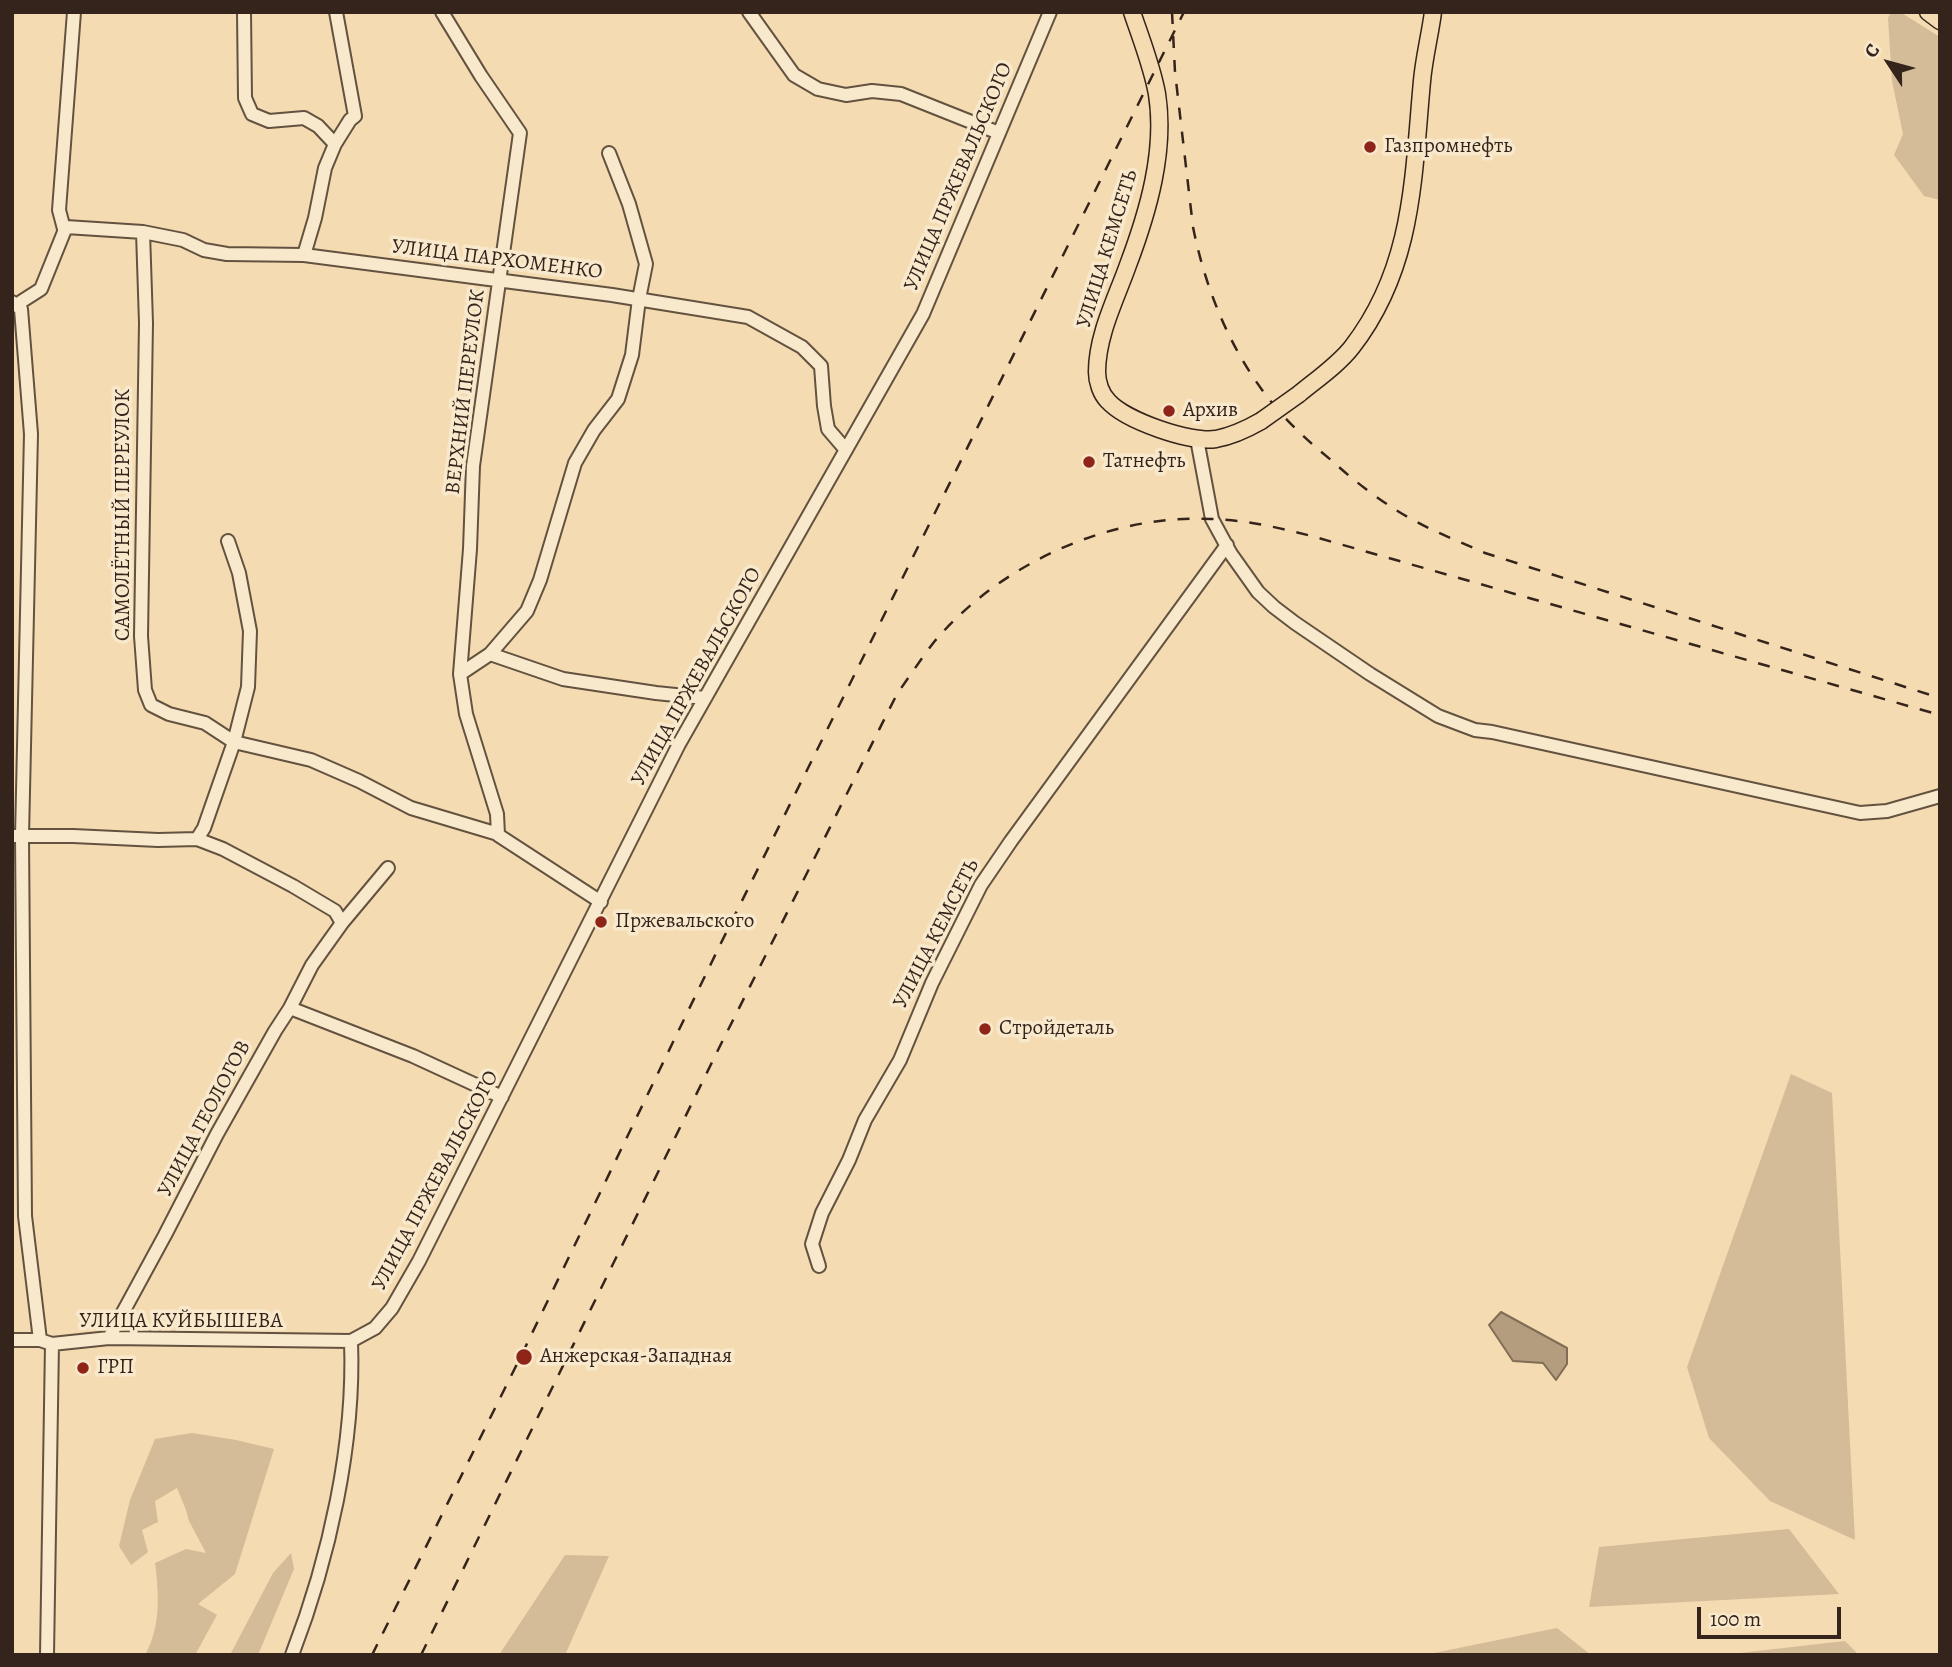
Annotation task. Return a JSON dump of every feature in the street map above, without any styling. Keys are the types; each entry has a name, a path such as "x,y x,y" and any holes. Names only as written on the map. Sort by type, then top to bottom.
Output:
{"main road":[{"name":"УЛИЦА КЕМСЕТЬ","path":"1132,12 1156,92 1158,150 1139,234 1101,338 1097,373 1106,399 1124,413 1160,429 1198,439 1216,439 1233,434 1261,421 1299,394 1350,350 1381,303 1401,251 1412,196 1422,80 1433,12"},
{"path":"1928,12 1940,21"}],"street":[{"path":"47,1655 46,1342 26,1216 17,836 31,434 16,306 41,289 64,229 59,210 74,12"},
{"path":"244,12 245,99 252,114 269,121 304,118 318,126 335,144"},
{"path":"304,255 316,218 325,167 335,144 355,116 336,12"},
{"name":"ВЕРХНИЙ ПЕРЕУЛОК","path":"443,12 481,76 520,133 473,466 470,549 460,674"},
{"path":"749,12 794,75 818,89 846,94 872,91 901,94 999,133"},
{"name":"УЛИЦА ПРЖЕВАЛЬСКОГО","path":"351,1341 375,1328 392,1308 419,1261 679,744 923,314 1049,12"},
{"path":"498,835 497,814 466,714 460,674 490,654 527,611 540,580 575,463 594,430 618,399 632,355 646,264 629,204 609,153"},
{"name":"УЛИЦА ПАРХОМЕНКО","path":"64,229 143,232 183,240 204,250 228,254 304,255 639,299 748,317 802,346 821,366 828,429 846,450"},
{"name":"САМОЛЁТНЫЙ ПЕРЕУЛОК","path":"143,232 146,323 141,636 145,690 151,705 169,714 205,723 234,741 311,760 411,808 498,835 601,902"},
{"path":"1198,439 1212,519 1258,592 1284,615 1370,674 1438,716 1475,730 1860,813 1887,811 1940,796"},
{"path":"197,839 204,828 234,741 248,687 250,631 239,573 228,541"},
{"name":"УЛИЦА КЕМСЕТЬ","path":"819,1266 813,1244 822,1213 849,1160 865,1120 900,1060 932,983 981,885 1229,549"},
{"path":"490,654 563,679 705,698"},
{"path":"17,836 197,839 223,849 293,886 335,911 342,923"},
{"name":"УЛИЦА ГЕОЛОГОВ","path":"108,1338 165,1236 217,1134 312,965 342,923 388,869"},
{"path":"290,1008 413,1056 502,1097"},
{"name":"УЛИЦА КУЙБЫШЕВА","path":"12,1340 46,1342 108,1338 351,1341"},
{"path":"292,1655 323,1565 347,1440 352,1369 351,1341"}],"shaded area":[{"path":"1891,12 1900,12 1940,37 1940,200 1924,196 1894,155 1903,134 1892,81 1888,18"},
{"path":"1791,1074 1832,1093 1855,1540 1770,1501 1709,1438 1687,1367"},
{"path":"1501,1312 1567,1348 1567,1364 1556,1380 1543,1363 1513,1361 1489,1325"},
{"path":"192,1433 274,1449 235,1574 198,1604 217,1615 195,1655 145,1655 156,1622 158,1598 155,1563 186,1549 206,1553 189,1521 177,1488 155,1501 158,1522 142,1530 148,1552 131,1565 119,1546 130,1500 155,1439"},
{"path":"1789,1529 1839,1594 1589,1607 1599,1547"},
{"path":"291,1553 294,1569 258,1655 230,1655 273,1573"},
{"path":"565,1555 609,1556 565,1655 499,1655"},
{"path":"1557,1628 1591,1655 1424,1655"},
{"path":"1845,1641 1859,1655 1722,1655"}],"railway":[{"path":"1172,12 1175,72 1193,227 1199,255 1218,310 1243,361 1258,385 1308,441 1361,486 1406,516 1485,553 1940,698"},
{"path":"372,1655 521,1356 721,943 1184,12"},
{"path":"421,1655 720,1046 897,694 934,642 961,614 1024,567 1059,549 1134,525 1211,519 1250,523 1315,537 1940,715"}],"place":[{"name":"Газпромнефть","path":"1370,147"},
{"name":"Архив","path":"1169,411"},
{"name":"Татнефть","path":"1089,462"},
{"name":"Пржевальского","path":"601,922"},
{"name":"Стройдеталь","path":"985,1029"},
{"name":"Анжерская-Западная","path":"524,1357"},
{"name":"ГРП","path":"83,1368"}]}
